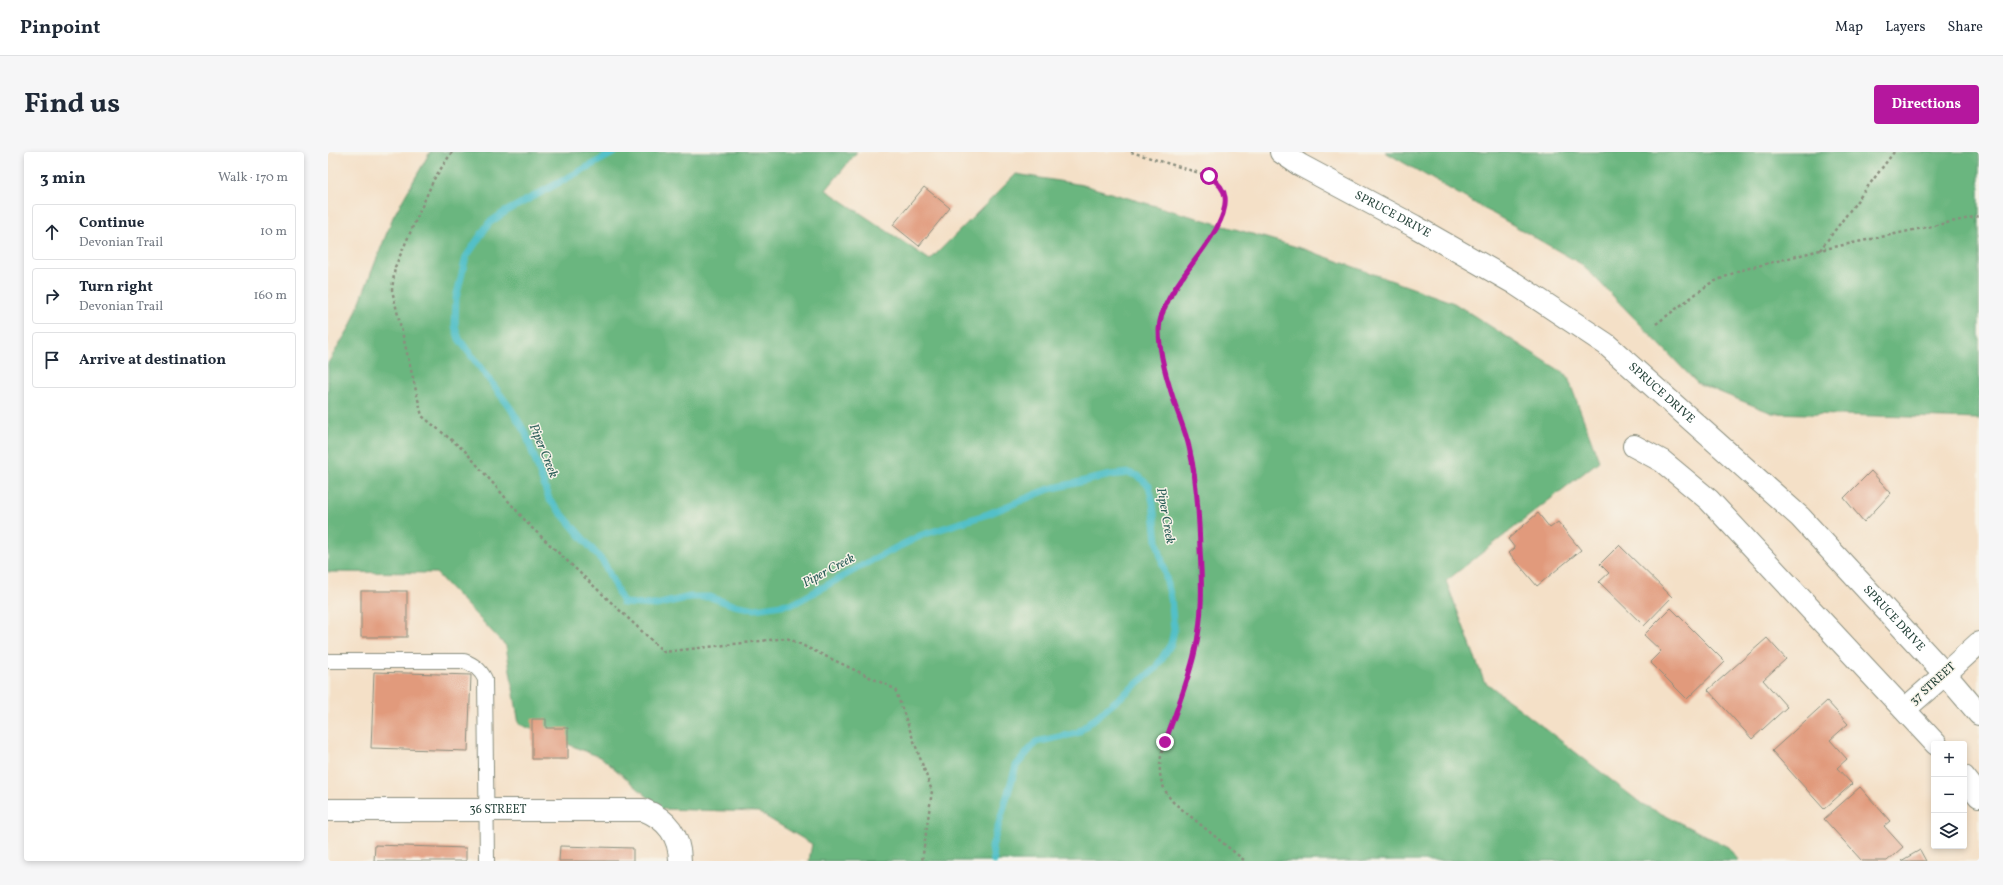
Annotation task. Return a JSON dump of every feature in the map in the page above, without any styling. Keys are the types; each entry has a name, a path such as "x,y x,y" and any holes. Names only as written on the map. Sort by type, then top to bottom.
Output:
{"street":[{"name":"SPRUCE DRIVE","path":"1281,152 1514,283 1606,344 1800,517 1945,674 1979,714"},
{"path":"1634,446 1662,461 1709,500 1933,741"},
{"name":"37 STREET","path":"1905,709 1979,643"},
{"path":"1967,781 1979,796"},
{"name":"36 STREET","path":"328,810 644,810 665,821 678,843 680,861"}],"lane":[{"path":"328,661 464,662 473,664 480,671 485,679 487,861"}],"path":[{"path":"452,152 434,179 395,267 392,279 392,290 422,416 465,450 530,526 664,652 788,638 895,689 932,791 922,861"},
{"path":"1131,152 1209,176 1218,184 1225,196 1223,213 1219,221 1170,297 1159,328 1170,388 1189,444 1195,475 1198,505 1202,597 1200,622 1194,657 1165,742 1160,765 1161,779 1165,792 1173,802 1245,861"},
{"path":"1820,250 1894,152"},
{"path":"1656,324 1719,278 1738,271 1820,250 1979,216"}],"green space":[{"path":"430,152 857,152 826,190 930,260 1016,174 1083,185 1304,249 1454,303 1567,375 1599,461 1446,581 1484,681 1642,804 1728,847 1739,861 809,861 812,844 758,812 662,809 602,758 519,724 506,646 436,573 328,572 328,363 350,327 393,217"},
{"path":"1385,152 1979,152 1979,419 1772,413 1697,383 1583,265"}],"building":[{"path":"924,187 950,208 919,246 893,225"},
{"path":"1871,471 1891,493 1864,522 1844,498"},
{"path":"1538,513 1550,528 1558,522 1581,550 1537,586 1509,553 1515,548 1508,539"},
{"path":"1619,545 1672,597 1644,626 1599,582 1609,573 1600,564"},
{"path":"361,591 407,591 407,637 361,637"},
{"path":"1671,608 1725,662 1687,699 1650,662 1661,651 1644,635"},
{"path":"1767,638 1786,659 1763,680 1787,707 1752,739 1708,690"},
{"path":"374,672 471,675 468,751 371,748"},
{"path":"1827,701 1848,724 1830,740 1847,759 1837,768 1852,784 1824,809 1772,751"},
{"path":"532,719 546,719 546,728 568,728 568,759 532,759"},
{"path":"1860,787 1890,821 1884,826 1903,847 1887,861 1862,861 1824,819"},
{"path":"375,845 466,848 466,861 374,861"},
{"path":"560,846 633,848 633,861 559,861"},
{"path":"1920,850 1926,861 1901,861"}],"waterway":[{"name":"Piper Creek","path":"615,152 505,212 489,223 466,257 456,298 455,326 459,339 511,409 526,434 549,499 604,563 623,603 656,605 690,597 710,597 733,605 755,609 795,603 874,559 922,535 988,514 1049,489 1111,475 1129,473 1138,476 1149,486 1153,503 1157,541 1171,598 1174,630 1171,644 1155,669 1077,733 1036,742 1016,766 992,847 994,861"}],"route":[{"path":"1165,742 1190,672 1200,622 1202,597 1198,505 1195,475 1189,444 1170,388 1159,328 1170,297 1211,235 1223,213 1225,196 1223,190 1209,176"}]}
